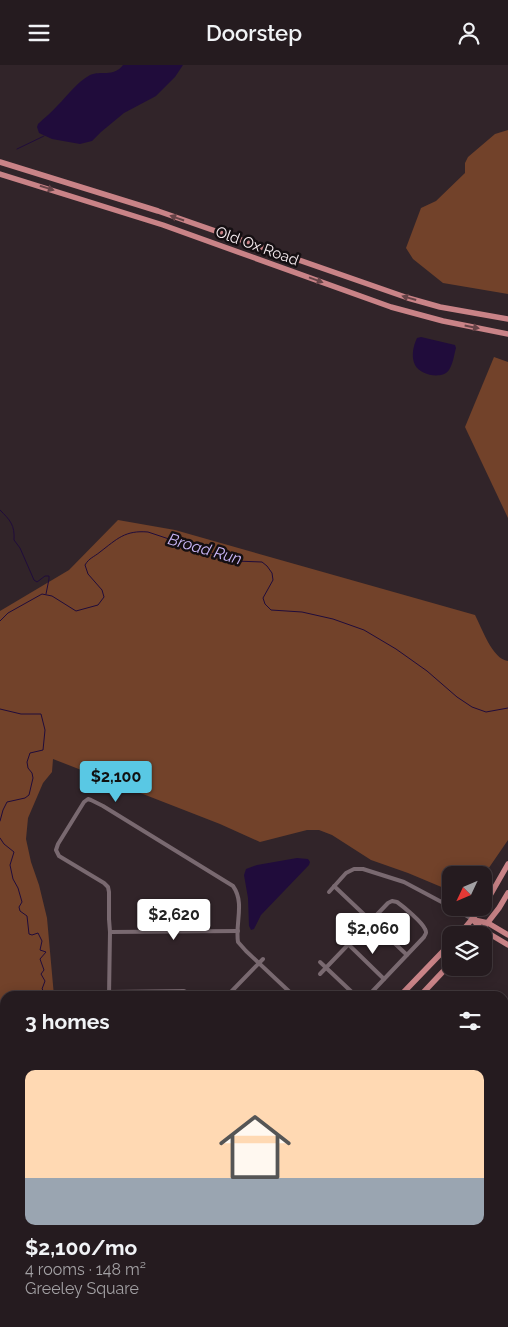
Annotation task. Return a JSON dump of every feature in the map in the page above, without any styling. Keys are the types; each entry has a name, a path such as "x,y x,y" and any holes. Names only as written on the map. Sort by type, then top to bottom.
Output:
{"main road":[{"name":"Old Ox Road","path":"0,162 158,211 400,296 440,307 508,319"},
{"name":"Old Ox Road","path":"0,174 162,225 391,307 443,321 508,334"},
{"path":"492,892 508,864"},
{"path":"485,926 508,893"},
{"path":"466,926 475,916"},
{"path":"472,919 488,923 508,935"},
{"path":"472,919 476,926"},
{"path":"492,938 508,945"},
{"path":"405,991 442,952"},
{"path":"425,991 442,973"}],"street":[{"path":"109,991 110,932 108,887 59,856 56,850 84,802 88,799 103,806 233,886 236,890 239,906 237,938 240,945 289,991"},
{"path":"329,891 346,873 354,869 362,869 404,881 442,902"},
{"path":"334,886 407,955"},
{"path":"320,974 388,903 395,901 402,905 422,925 426,930 426,934 373,991"},
{"path":"467,916 472,919"},
{"path":"110,932 238,931"},
{"path":"348,944 384,979"},
{"path":"232,991 263,959"},
{"path":"320,962 351,991"}],"shaded area":[{"path":"123,65 183,65 175,77 156,96 124,113 92,141 80,144 52,139 39,133 38,124 81,81 90,75 111,73"},
{"path":"508,130 508,294 443,283 413,259 406,248 421,208 436,201 465,173 465,163 468,157 495,134"},
{"path":"421,337 455,345 456,348 452,362 446,373 441,375 426,374 415,365 413,359 414,348 417,338"},
{"path":"494,357 508,362 508,518 465,427"},
{"path":"118,520 175,530 475,615 492,649 502,659 508,661 508,840 490,866 442,866 442,887 371,860 332,835 319,830 307,830 260,842 220,824 53,759 52,772 43,783 28,818 26,839 47,918 54,991 0,991 0,611 69,570"},
{"path":"297,858 308,859 309,865 261,915 254,929 251,930 244,875 246,869 257,865"}],"waterway":[{"path":"17,149 44,136"},
{"path":"0,510 11,523 14,530 14,540 20,548 34,580 37,582 45,576 49,576 46,594"},
{"name":"Broad Run","path":"0,621 8,613 42,594 52,596 76,611 98,605 104,597 102,590 88,574 85,565 122,536 133,532 148,532 235,561 262,562 272,573 273,580 263,598 265,604 271,610 302,612 333,619 364,630 396,649 427,671 457,697 472,707 486,712 508,708"},
{"path":"0,709 21,714 41,714 45,730 43,750 30,753 27,762 33,778 29,795 25,798 7,802 0,821"},
{"path":"0,838 14,852 10,865 22,902 19,907 20,911 27,916 29,934 38,933 42,941 40,950 46,952 40,959 44,970 41,974 45,981 42,989 44,991"}]}
